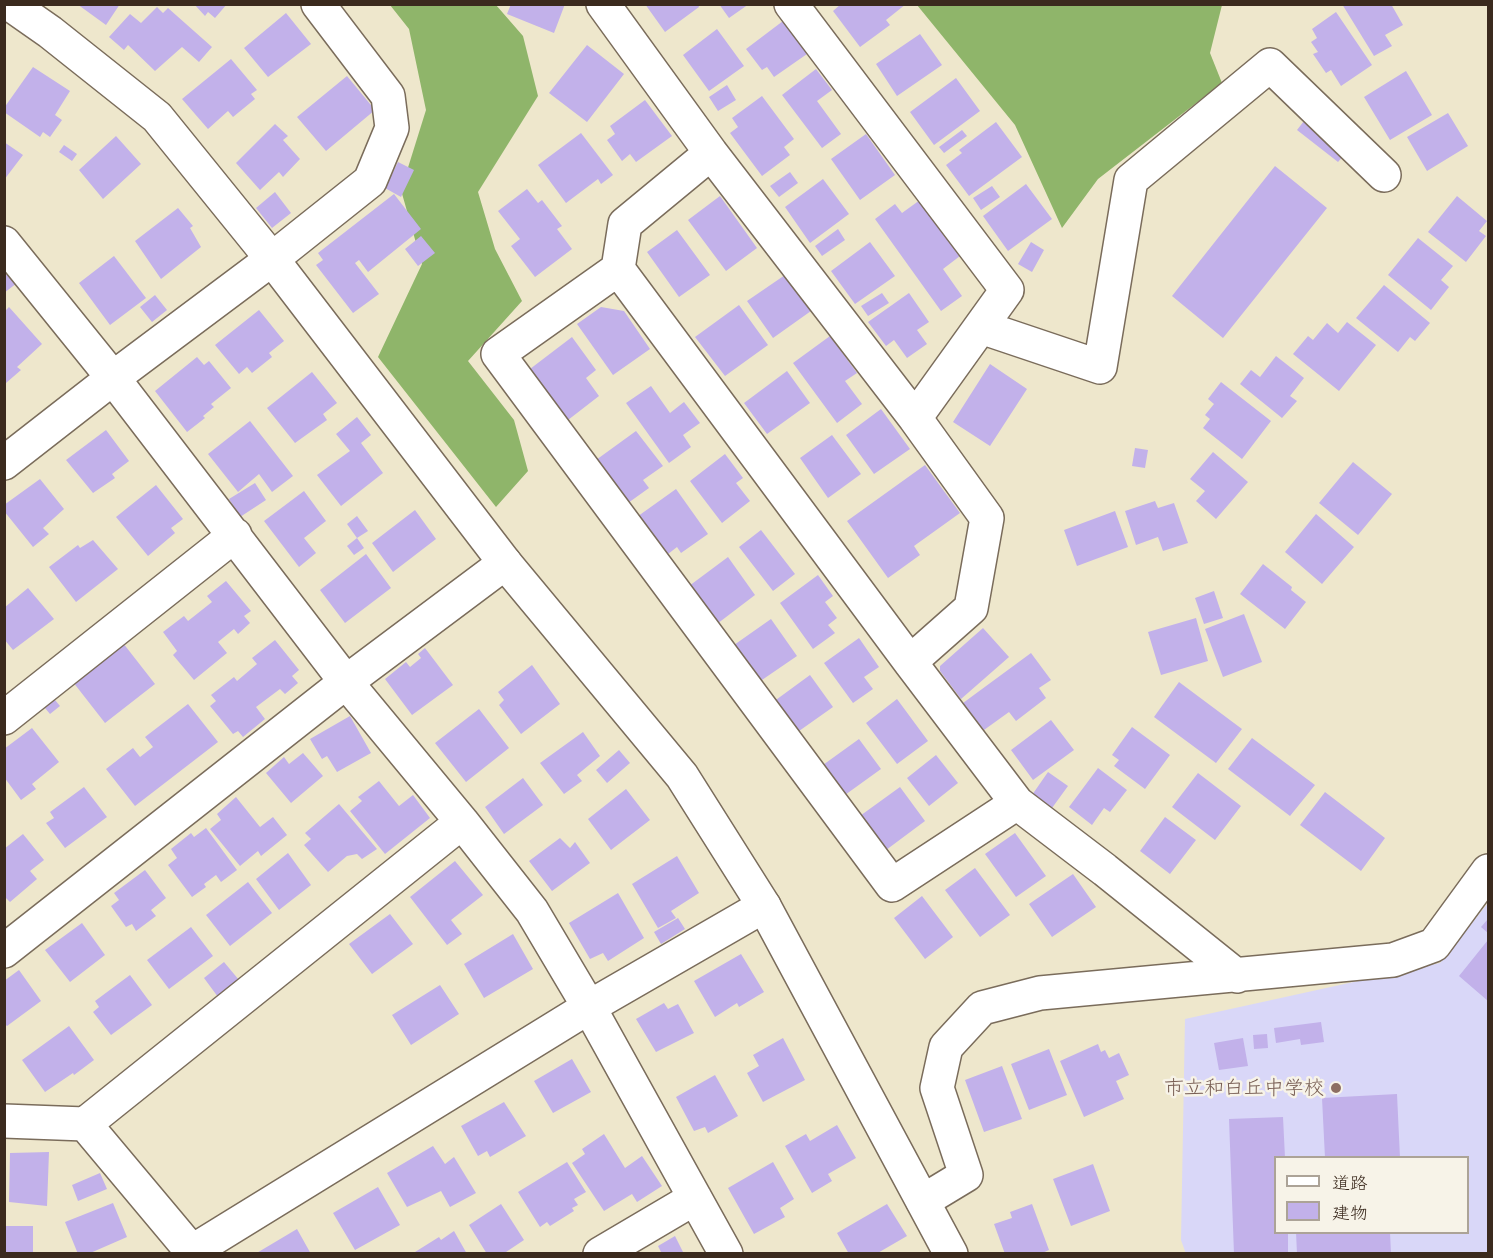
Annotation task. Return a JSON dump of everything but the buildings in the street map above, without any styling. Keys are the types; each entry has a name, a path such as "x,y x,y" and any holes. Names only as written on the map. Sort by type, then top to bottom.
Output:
{"street":[{"path":"10,4 157,117 272,259 505,563 682,776 764,906 951,1254"},
{"path":"4,463 272,259 370,181 392,128 388,96 318,4"},
{"path":"603,4 711,153 915,418 987,518 971,608 910,662"},
{"path":"791,4 1007,290 915,418"},
{"path":"981,327 1100,367 1131,180 1270,65 1384,175"},
{"path":"711,153 625,224 618,269 1017,803 1237,976"},
{"path":"4,243 113,378 346,682 532,910 589,1007 726,1254"},
{"path":"618,269 498,354 871,857 892,885 1017,803"},
{"path":"4,718 235,535"},
{"path":"4,951 346,682 505,563"},
{"path":"4,1121 85,1124 462,822"},
{"path":"923,1202 966,1175 937,1088 946,1047 982,1008 1040,993 1393,960 1434,945 1488,871"},
{"path":"85,1124 191,1253 589,1007 764,906"},
{"path":"600,1254 695,1198"}],"shaded area":[{"name":"市立和白丘中学校","path":"1488,903 1488,1253 1186,1254 1181,1240 1185,1019 1440,963"}],"green space":[{"path":"390,5 496,5 523,36 538,96 478,192 495,249 522,301 468,361 514,420 528,471 496,507 378,357 422,264 401,190 426,110 409,29"},
{"path":"917,5 1222,5 1210,53 1222,83 1098,179 1062,228 1015,125"}],"place":[{"name":"市立和白丘中学校","path":"1336,1088"}]}
